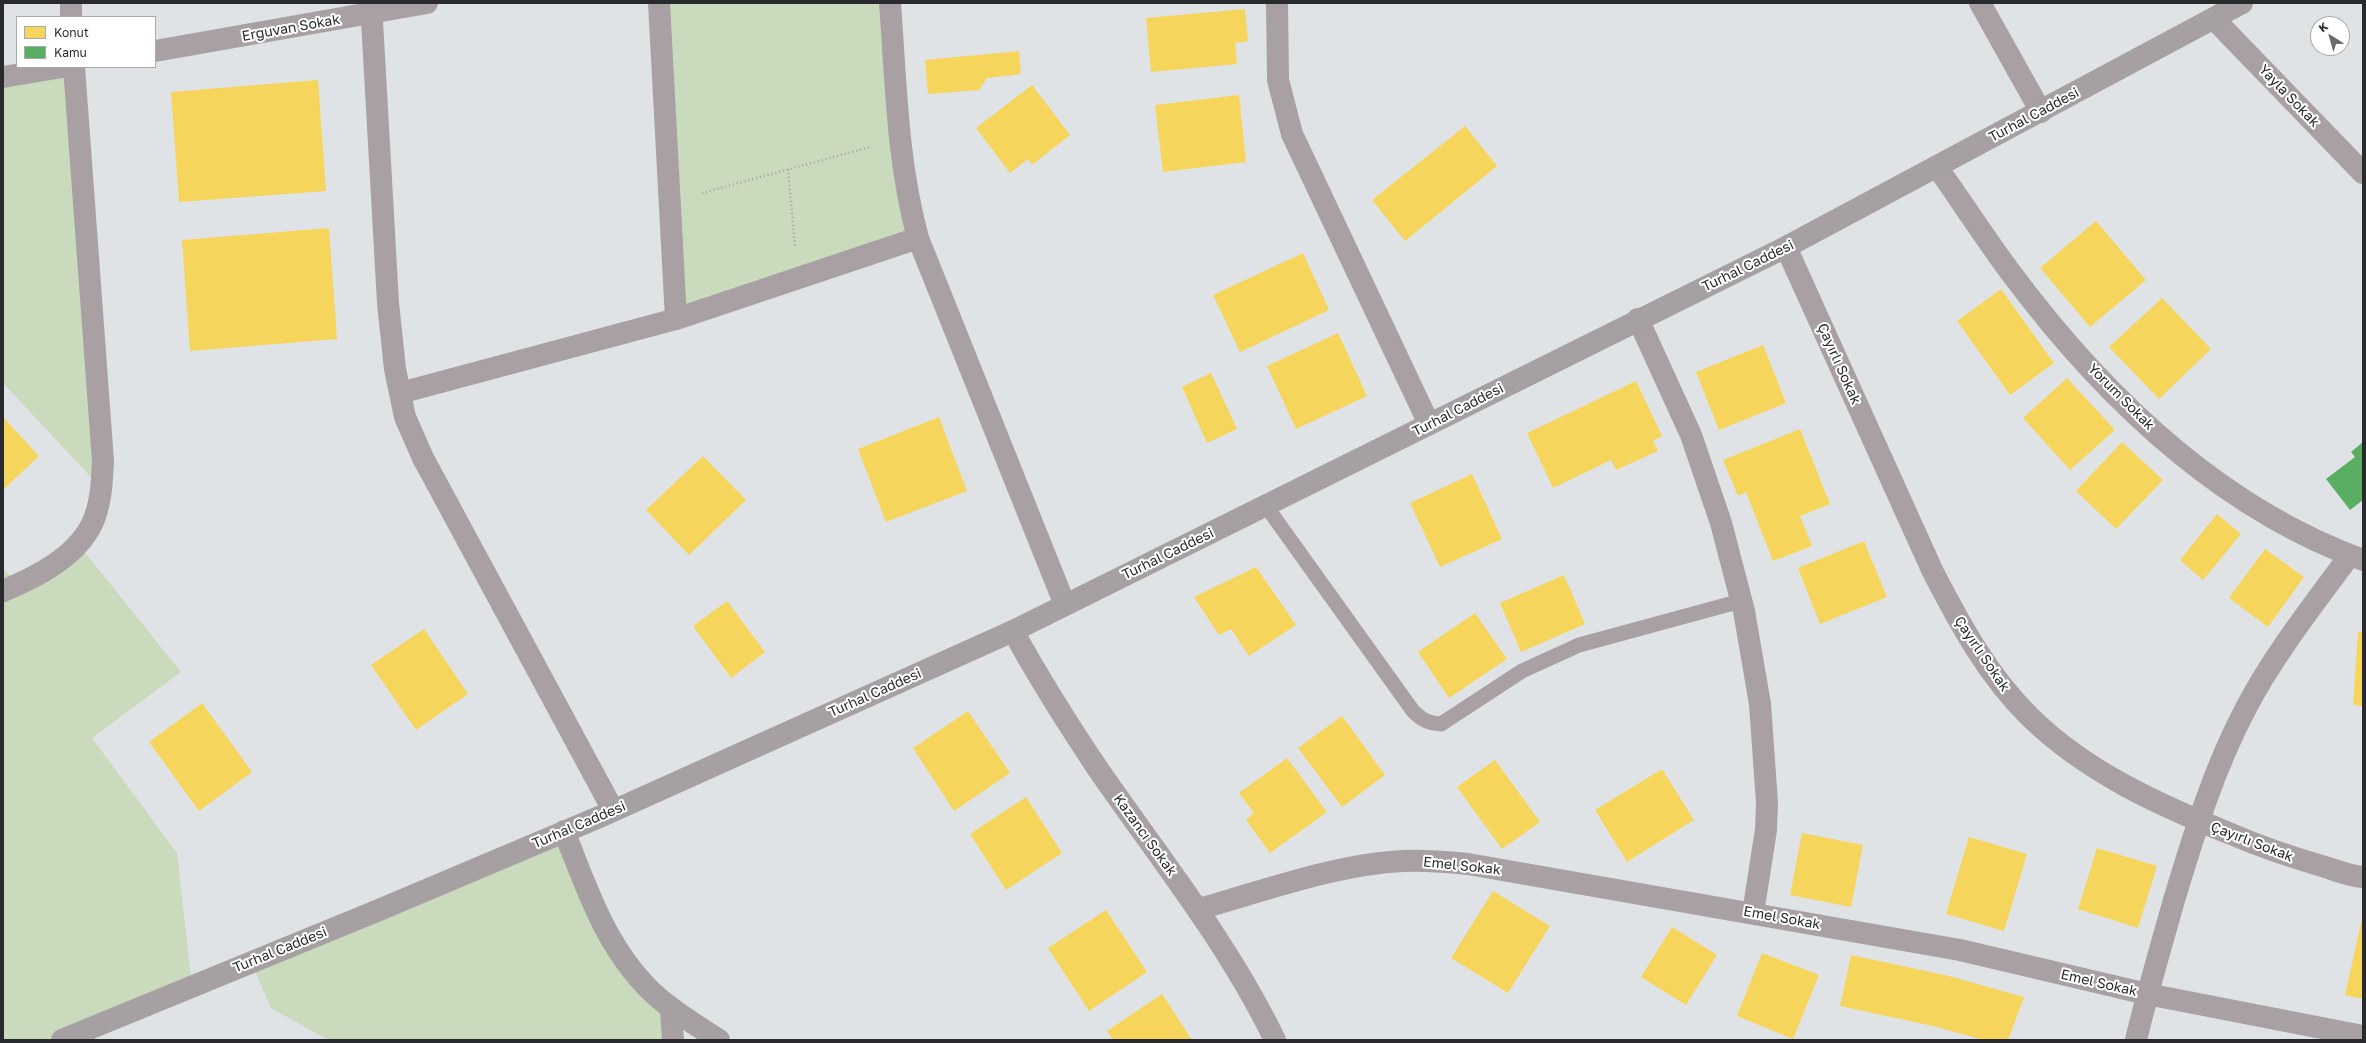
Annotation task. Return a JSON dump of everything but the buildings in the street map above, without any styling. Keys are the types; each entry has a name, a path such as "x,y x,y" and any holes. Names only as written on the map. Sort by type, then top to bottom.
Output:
{"street":[{"path":"71,3 71,16"},
{"name":"Erguvan Sokak","path":"156,51 371,8 427,3"},
{"path":"659,3 676,319"},
{"path":"890,3 905,186 918,238 1065,605"},
{"path":"1277,3 1278,80 1292,134 1429,424"},
{"path":"1980,3 2041,112"},
{"name":"Turhal Caddesi","path":"62,1040 379,910 613,810 1013,631 1638,319 1786,247 1937,168 2242,3"},
{"path":"371,8 388,303 395,369 405,417 423,458 613,810"},
{"name":"Yayla Sokak","path":"2214,19 2363,173"},
{"path":"3,77 56,68"},
{"path":"3,591 54,565 79,545 92,524 101,494 103,461 74,68"},
{"name":"Yorum Sokak","path":"1937,168 2009,270 2066,341 2112,391 2159,436 2214,480 2282,524 2356,557"},
{"path":"400,394 676,319 918,238"},
{"name":"Çayırlı Sokak","path":"1786,247 1933,572 1954,613 1993,674 2030,717 2058,741 2108,776 2151,800 2275,853 2363,877"},
{"path":"1638,319 1691,435 1721,523 1741,601 1760,704 1767,795 1766,830 1753,912"},
{"path":"2136,1040 2147,994 2198,821 2246,708 2269,670 2356,557"},
{"name":"Kazancı Sokak","path":"1013,631 1044,688 1101,773 1199,909 1257,1003 1275,1040"},
{"path":"564,831 592,903 617,950 635,974 671,1009 719,1040"},
{"name":"Emel Sokak","path":"1199,909 1343,870 1404,861 1435,861 1468,864 1753,912 1960,950 2147,994 2363,1036"},
{"path":"671,1009 673,1040"}],"lane":[{"path":"1266,506 1412,711 1422,720 1430,723 1441,724 1522,671 1579,645 1741,601"}],"path":[{"path":"670,202 900,139"},
{"path":"788,169 798,278"}],"green space":[{"path":"659,3 890,3 918,238 676,319"},
{"path":"74,68 101,488 3,383 3,77"},
{"path":"79,545 181,672 92,738 177,853 192,986 62,1040 3,1040 3,568 19,585"},
{"path":"564,831 652,993 673,1040 328,1040 271,1008 251,962"}]}
